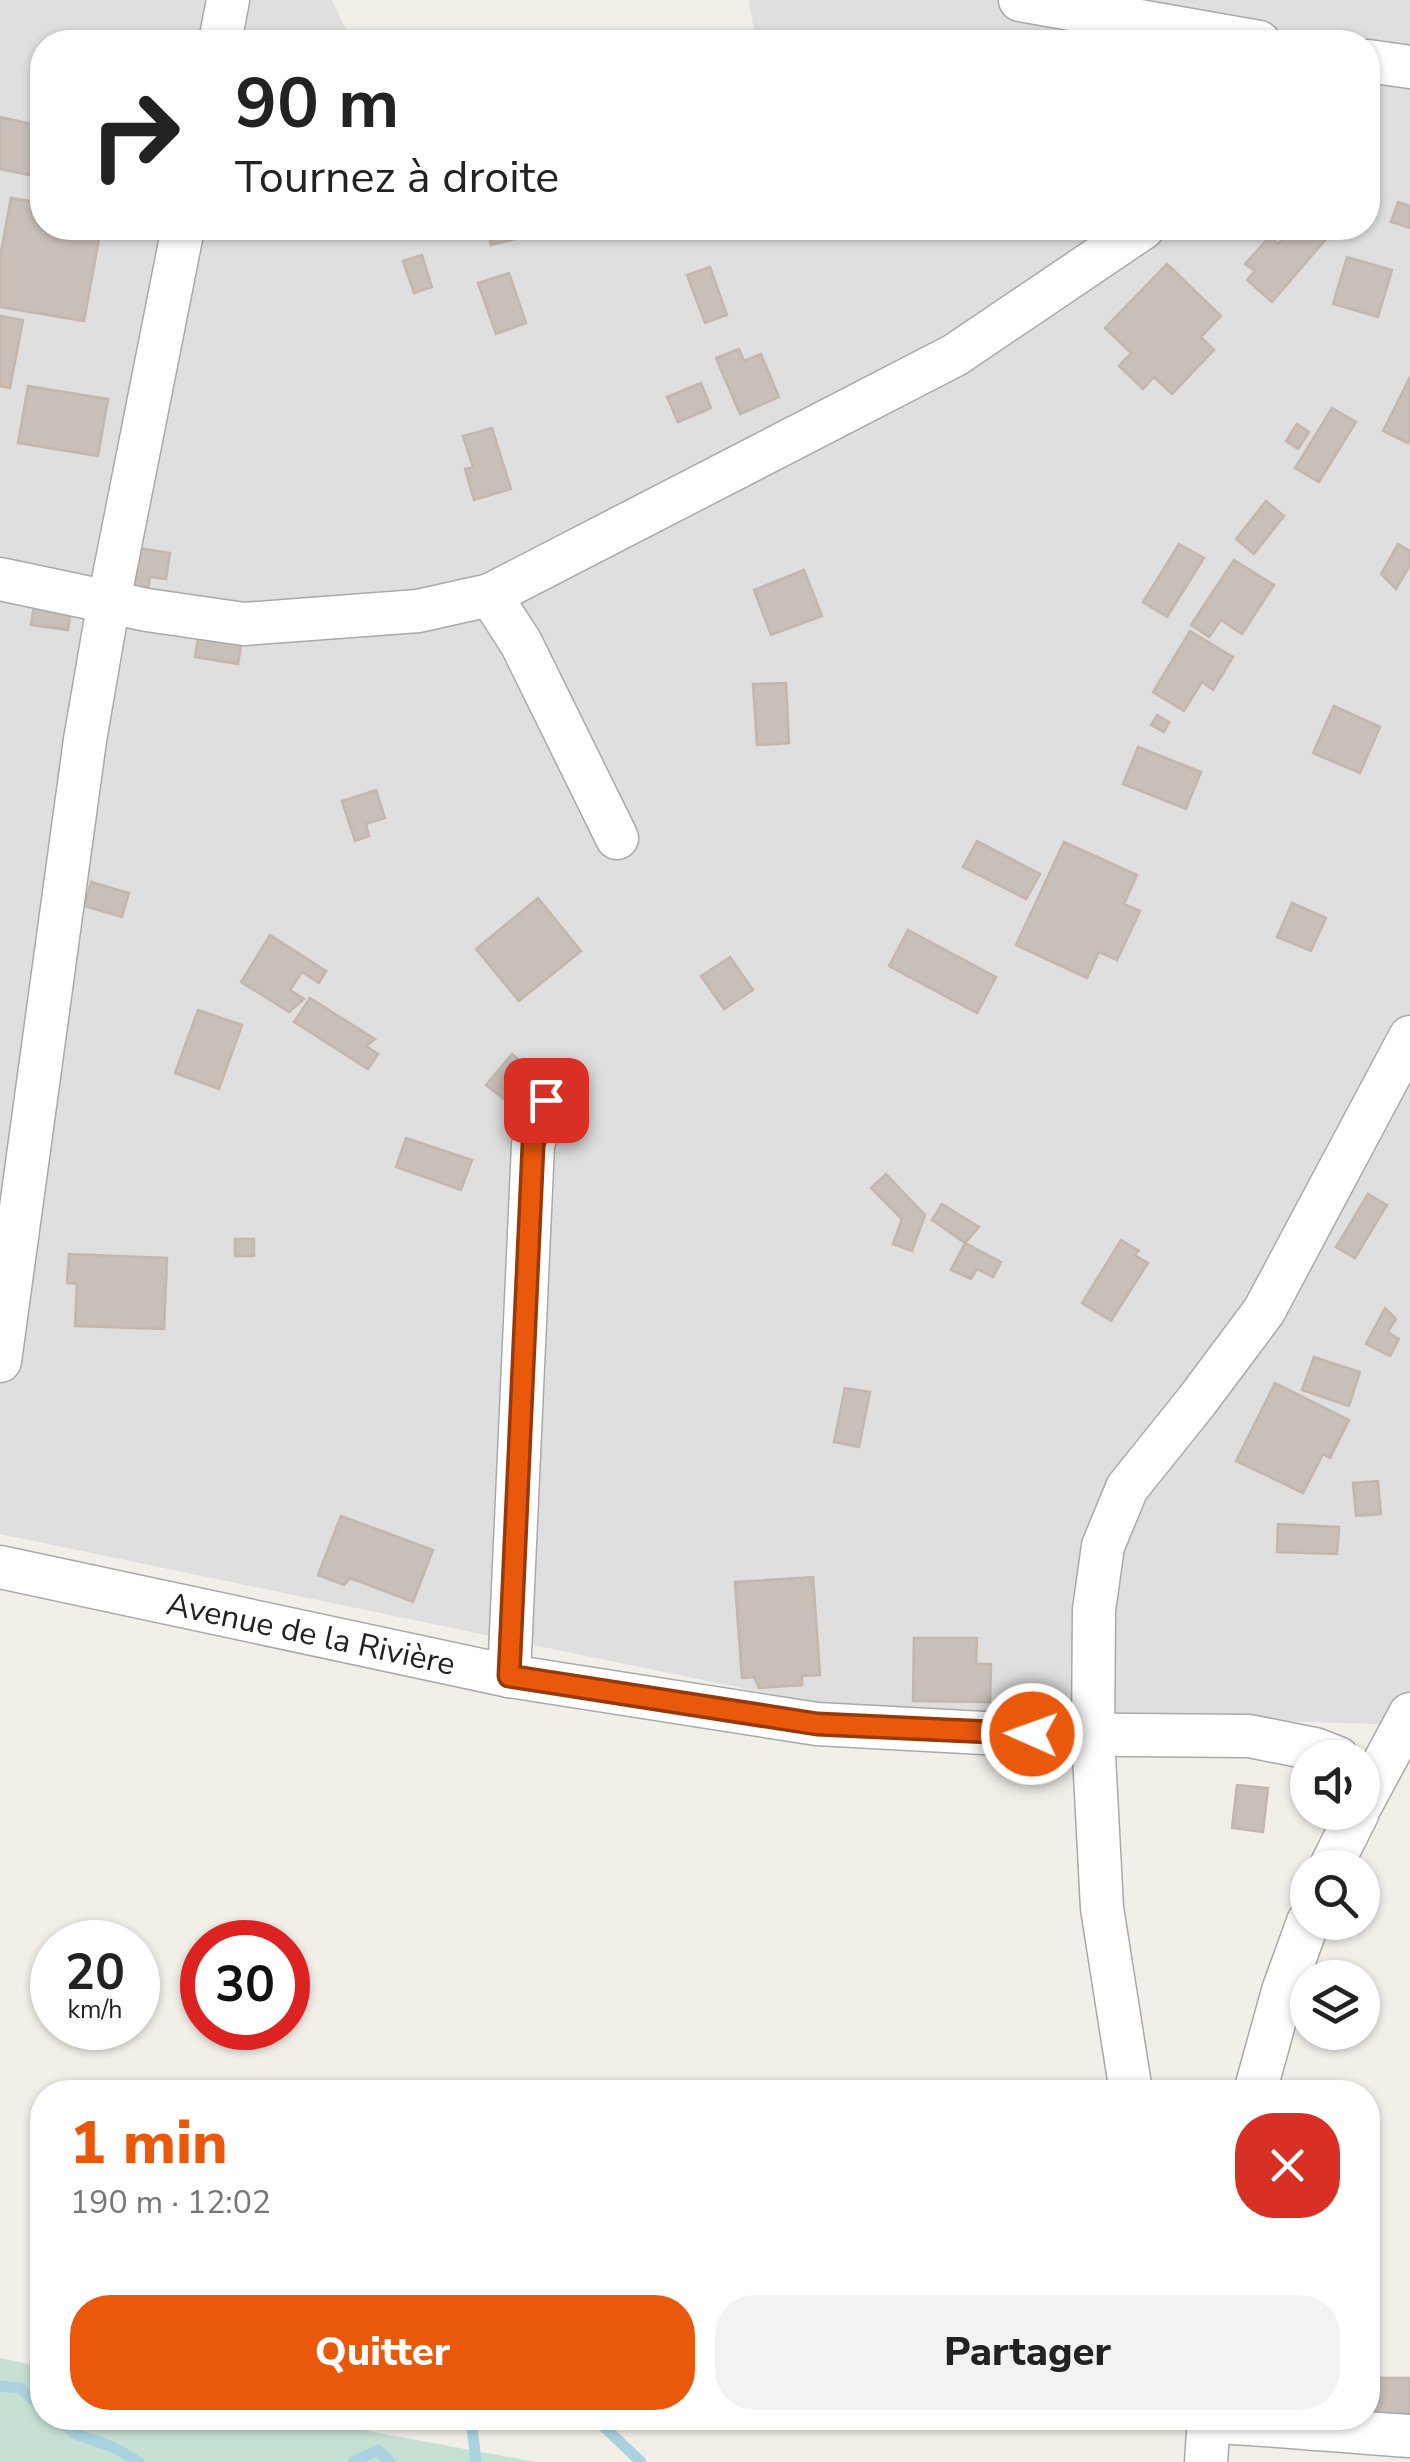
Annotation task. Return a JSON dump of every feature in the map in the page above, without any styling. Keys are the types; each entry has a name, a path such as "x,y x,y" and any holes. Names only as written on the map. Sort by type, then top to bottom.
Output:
{"street":[{"path":"222,30 228,0"},
{"path":"1020,0 1190,30"},
{"path":"1380,63 1410,67"},
{"path":"0,1361 85,740 181,240"},
{"path":"0,579 147,610 244,624 418,611 490,595 955,355 1124,240"},
{"path":"490,595 522,644 617,838"},
{"path":"1129,2080 1102,1908 1093,1736 1094,1610 1103,1546 1127,1488 1264,1311 1410,1037"},
{"path":"509,1676 533,1145 546,1100"},
{"name":"Avenue de la Rivière","path":"0,1567 509,1676 817,1724 1002,1734 1249,1736 1290,1744"},
{"path":"1380,1777 1410,1714"},
{"path":"1258,2080 1302,1940"},
{"path":"1208,2434 1237,2430"},
{"path":"1332,2430 1410,2436"}],"shaded area":[{"path":"0,0 332,0 346,30 30,30 30,240 1380,240 1380,30 754,30 749,0 1410,0 1410,1725 832,1707 0,1534"}],"green space":[{"path":"0,2358 30,2364 30,2430 362,2430 536,2462 0,2462"}],"building":[{"path":"0,117 30,124 29,175 0,169"},
{"path":"11,198 30,201 30,240 99,240 84,321 0,307 0,257"},
{"path":"1398,202 1410,206 1410,228 1391,222"},
{"path":"1266,240 1278,244 1282,240 1325,240 1272,302 1247,280 1255,271 1245,264"},
{"path":"422,255 432,287 414,293 403,261"},
{"path":"1347,257 1392,270 1378,317 1333,304"},
{"path":"1167,264 1221,316 1201,337 1214,350 1172,394 1154,377 1143,389 1119,366 1131,353 1105,328"},
{"path":"710,267 727,315 705,323 687,275"},
{"path":"509,273 526,323 496,334 478,283"},
{"path":"0,316 23,320 10,388 0,386"},
{"path":"739,349 744,361 761,354 779,397 740,414 716,358"},
{"path":"1410,377 1410,439 1408,443 1383,431"},
{"path":"701,383 711,408 678,422 667,397"},
{"path":"28,386 108,399 98,456 18,443"},
{"path":"1332,408 1356,422 1319,482 1295,468"},
{"path":"1297,424 1309,432 1298,449 1286,441"},
{"path":"492,428 511,489 474,500 465,469 473,467 463,436"},
{"path":"1266,501 1284,516 1254,554 1236,539"},
{"path":"1179,544 1204,558 1167,617 1143,602"},
{"path":"1398,544 1410,551 1410,565 1396,589 1381,574"},
{"path":"132,547 170,553 166,579 150,577 148,589 125,585"},
{"path":"1234,560 1274,585 1242,634 1221,620 1209,637 1191,625"},
{"path":"804,570 822,616 771,635 754,590"},
{"path":"34,605 71,611 68,630 31,625"},
{"path":"1190,631 1233,657 1213,690 1202,682 1184,711 1153,692"},
{"path":"198,638 241,645 238,664 195,657"},
{"path":"786,683 789,743 757,745 753,684"},
{"path":"1334,706 1380,727 1360,773 1313,753"},
{"path":"1157,715 1169,722 1164,732 1151,725"},
{"path":"1138,747 1201,772 1186,809 1123,784"},
{"path":"376,790 385,818 366,824 369,836 355,841 342,801"},
{"path":"977,841 1040,874 1026,899 963,867"},
{"path":"1064,842 1137,875 1124,904 1140,911 1117,960 1099,952 1087,978 1016,945"},
{"path":"91,882 129,893 122,917 84,906"},
{"path":"538,898 581,951 519,1001 476,949"},
{"path":"1292,903 1326,918 1311,951 1277,937"},
{"path":"908,930 996,977 977,1013 889,966"},
{"path":"270,935 326,971 319,983 302,972 290,990 304,999 289,1012 241,982"},
{"path":"730,957 753,990 724,1009 701,976"},
{"path":"310,998 375,1039 366,1046 378,1054 368,1069 294,1022"},
{"path":"198,1010 242,1025 219,1089 175,1073"},
{"path":"512,1054 530,1069 504,1099 486,1085"},
{"path":"406,1138 472,1160 461,1190 396,1167"},
{"path":"886,1174 925,1215 912,1251 893,1244 902,1219 871,1188"},
{"path":"1368,1194 1387,1205 1355,1258 1336,1247"},
{"path":"942,1204 979,1227 965,1243 932,1220"},
{"path":"235,1239 254,1239 254,1256 235,1256"},
{"path":"1121,1240 1139,1251 1134,1255 1148,1263 1111,1321 1082,1303"},
{"path":"965,1243 1001,1262 993,1277 977,1269 971,1279 951,1270"},
{"path":"69,1254 167,1258 164,1329 75,1326 77,1284 67,1283"},
{"path":"1385,1308 1396,1319 1388,1332 1399,1339 1390,1356 1366,1344"},
{"path":"1314,1357 1360,1372 1349,1406 1302,1390"},
{"path":"1275,1383 1349,1420 1330,1458 1323,1454 1303,1493 1236,1461"},
{"path":"845,1388 870,1392 859,1447 834,1442"},
{"path":"1378,1481 1381,1514 1356,1516 1353,1483"},
{"path":"341,1516 433,1550 413,1602 350,1578 344,1585 318,1575"},
{"path":"1278,1524 1339,1527 1337,1554 1277,1552"},
{"path":"813,1577 820,1675 802,1676 802,1685 759,1688 754,1677 742,1678 735,1582"},
{"path":"914,1638 977,1638 976,1664 991,1664 990,1702 913,1701"},
{"path":"1237,1785 1268,1788 1263,1832 1232,1828"},
{"path":"1380,2378 1410,2378 1410,2418 1380,2419"}],"waterway":[{"path":"0,2386 20,2388 30,2397"},
{"path":"71,2430 139,2462"},
{"path":"472,2430 476,2462"},
{"path":"607,2430 641,2462"},
{"path":"353,2462 378,2450 390,2462"}],"route":[{"path":"546,1100 533,1145 509,1676 817,1724 1032,1734"}]}
